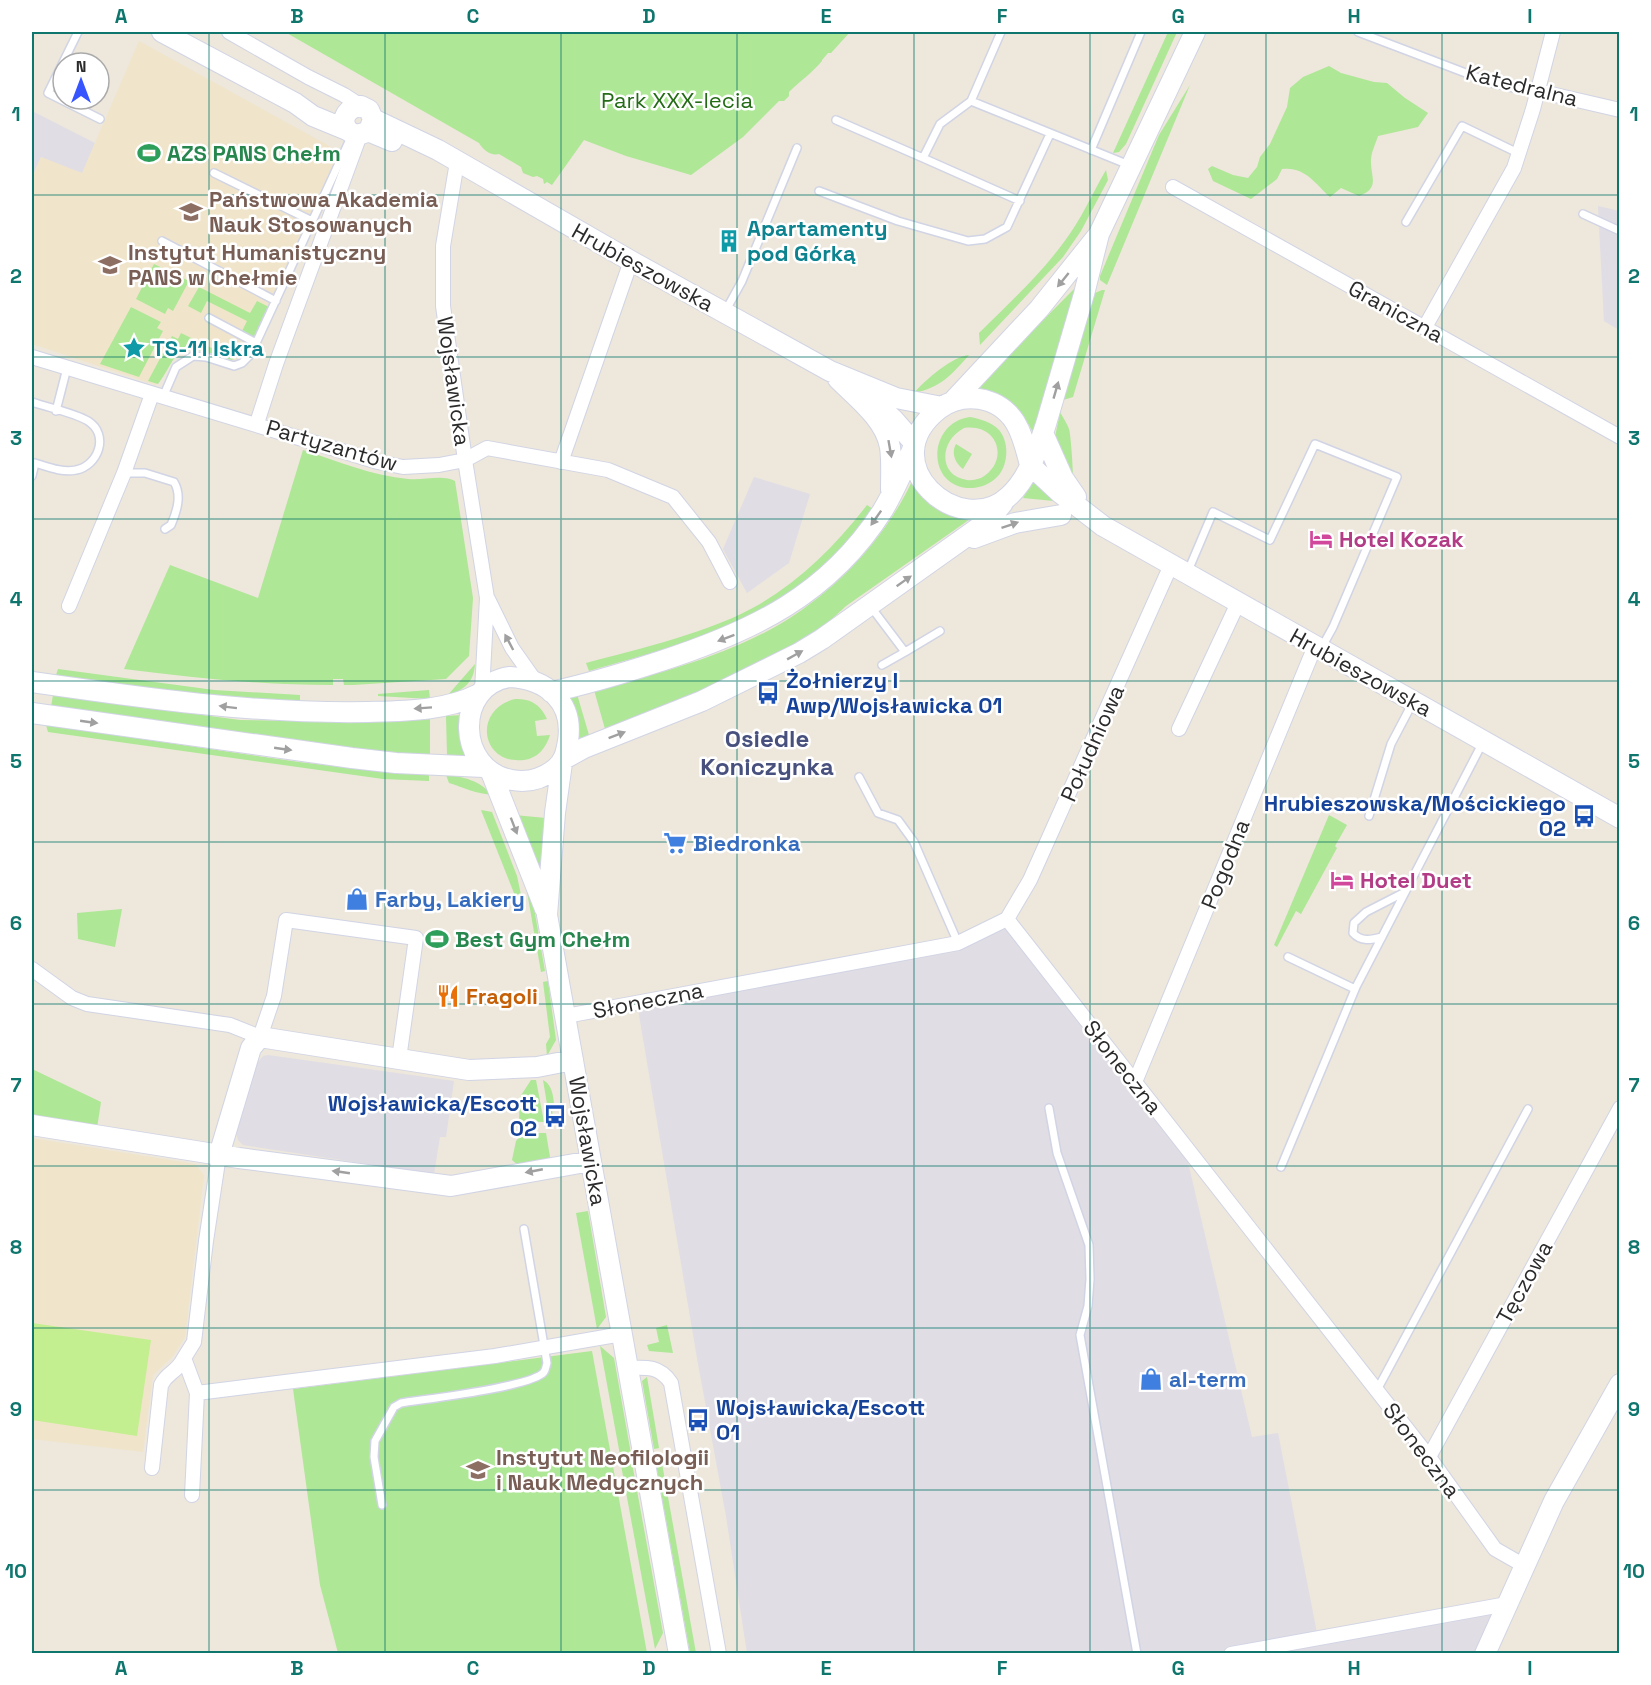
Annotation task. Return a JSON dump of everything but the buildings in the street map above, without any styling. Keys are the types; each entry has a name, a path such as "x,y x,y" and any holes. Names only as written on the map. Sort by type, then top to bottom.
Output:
{"street":[{"name":"Hrubieszowska","path":"162,32 295,103 357,123 415,137 631,261 830,371"},
{"path":"229,32 327,86 357,123 257,423"},
{"path":"480,693 470,717 469,736 474,753 488,770 503,778 529,781 546,775 563,761 590,746 718,693 787,660 822,639 959,542 994,514 1004,500 1018,487 1030,465 1043,433 1084,294 1099,234 1195,32"},
{"path":"1425,327 1514,168 1538,91 1553,32"},
{"name":"Katedralna","path":"1538,91 1620,110"},
{"name":"Wojsławicka","path":"457,162 443,246 443,306 487,598 480,693"},
{"name":"Graniczna","path":"1173,187 1620,437"},
{"path":"544,687 614,676 690,651 746,629 803,596 841,561 870,527 891,495 926,422 948,404 1039,309 1099,234"},
{"path":"561,462 631,261"},
{"name":"Partyzantów","path":"32,357 257,423 378,462 404,467 439,465 465,460 487,448 608,470 673,497 709,542 729,582"},
{"path":"830,371 896,398 948,404 968,398 993,403 1005,411 1018,430 1030,465 1059,492 1098,522"},
{"path":"830,371 885,411 913,445 915,463 922,480 942,501 957,507 974,509 992,506 1004,500 1098,522"},
{"path":"830,371 884,430 890,443 891,495"},
{"path":"69,606 157,395"},
{"path":"1043,433 1063,478 1098,522"},
{"path":"959,542 1015,523 1061,515"},
{"name":"Hrubieszowska","path":"1098,522 1620,818"},
{"name":"Południowa","path":"1007,919 1030,880 1179,569"},
{"name":"Wojsławicka","path":"487,598 512,648 544,687"},
{"path":"1179,729 1238,603"},
{"name":"Pogodna","path":"1135,1082 1318,647"},
{"path":"32,682 240,709 373,712 455,705 504,678 519,678 544,687 563,705 568,720 569,736 563,761"},
{"path":"32,713 337,756 488,770"},
{"name":"Wojsławicka","path":"547,915 555,813 563,761"},
{"name":"Wojsławicka","path":"488,770 547,915 679,1653"},
{"name":"Słoneczna","path":"566,1016 958,943 1007,919 1429,1457 1495,1549 1523,1565"},
{"path":"152,1468 161,1385 165,1377 179,1369 194,1342 206,1238 219,1155 251,1048 260,1037 273,996 286,920 416,938 399,1059"},
{"path":"32,969 72,998 87,1004 230,1025 260,1037 469,1070 537,1067 573,1060"},
{"name":"Tęczowa","path":"1429,1457 1620,1107"},
{"path":"32,1125 219,1155 451,1186 591,1161"},
{"path":"197,1393 495,1356 622,1334"},
{"path":"184,1358 197,1393 192,1495"},
{"path":"628,1368 655,1368 666,1375 674,1393 719,1653"},
{"path":"1485,1653 1554,1501 1620,1384"},
{"path":"1231,1653 1507,1604"}],"lane":[{"path":"78,32 48,93 100,119"},
{"path":"922,158 940,124 971,101 1001,32"},
{"path":"1091,150 1141,32"},
{"name":"Katedralna","path":"1358,32 1492,83 1538,91"},
{"path":"971,101 1131,166"},
{"path":"836,120 1020,201"},
{"path":"157,395 183,361 193,356 206,357 234,366 242,363 251,354 357,123"},
{"path":"1406,222 1462,126 1518,153"},
{"path":"819,191 898,221 969,241 985,239 1007,227 1050,134"},
{"path":"725,312 742,281 797,148"},
{"path":"214,173 312,222"},
{"path":"1583,214 1620,231"},
{"path":"162,241 276,301"},
{"path":"209,318 256,343"},
{"path":"56,411 67,368"},
{"path":"32,402 56,411 73,414 90,422 99,437 99,453 90,463 75,471 33,463 32,476"},
{"path":"1179,569 1213,512 1270,540 1315,444 1397,477 1333,627 1318,647"},
{"path":"124,473 146,473 174,482 177,487 178,501 171,525 165,529"},
{"path":"870,605 904,651"},
{"path":"882,665 940,631"},
{"path":"1369,816 1391,744 1413,701"},
{"path":"1281,1167 1355,989 1484,742"},
{"path":"859,777 878,813 898,820 914,842 958,943"},
{"path":"1382,937 1370,940 1357,938 1353,933 1354,923 1366,912 1405,892"},
{"path":"1288,957 1355,989"},
{"path":"1049,1107 1057,1153 1089,1245 1088,1306 1080,1335 1137,1653"},
{"path":"1377,1390 1528,1109"},
{"path":"382,1505 374,1457 375,1441 394,1407 401,1403 508,1385 532,1379 544,1372 547,1363 545,1348 524,1229"}],"shaded area":[{"name":"Państwowa Akademia Nauk Stosowanych","path":"139,41 342,153 316,203 317,209 263,321 241,358 234,360 201,349 184,350 175,356 156,385 32,344 32,177 41,157 82,173 109,111 111,111 111,106"},
{"path":"32,111 95,143 82,174 41,157 32,177"},
{"path":"1598,206 1619,211 1619,330 1604,321"},
{"path":"754,477 810,494 789,563 747,593 723,549"},
{"path":"1008,919 1184,1145 1252,1437 1278,1433 1318,1638 1507,1604 1485,1653 747,1653 726,1516 637,1003 928,949"},
{"path":"263,1056 454,1081 446,1137 440,1137 434,1174 243,1145 238,1140 235,1130 245,1088 258,1062"},
{"path":"32,1138 195,1164 204,1175 185,1337 173,1356 153,1375 143,1452 32,1439"}],"green space":[{"name":"Park XXX-lecia","path":"285,32 850,32 789,92 789,96 784,101 779,101 743,137 691,175 626,156 584,140 552,185 547,182 544,184 543,179 537,176 533,177 523,173 521,167 499,154 488,152 479,143"},
{"path":"1168,32 1177,32 1126,144 1119,152 1113,153"},
{"path":"1329,66 1341,73 1387,83 1428,113 1418,127 1378,136 1371,157 1373,181 1366,193 1359,196 1341,188 1330,197 1309,177 1290,169 1282,169 1277,179 1251,199 1213,181 1208,169 1212,166 1233,175 1248,178 1270,144 1287,107 1290,88 1303,77"},
{"path":"1190,85 1107,285 1100,280 1100,276 1159,135"},
{"path":"1106,170 1108,180 1081,231 1063,257 980,345 979,333 1034,278 1070,234"},
{"path":"154,264 189,281 173,311 168,308 165,314 136,299"},
{"path":"1078,285 1033,433 1029,424 1011,402 995,393 976,388"},
{"path":"199,287 250,313 257,301 269,307 253,339 241,333 247,321 207,301 201,313 188,306"},
{"path":"1105,290 1073,397 1063,400 1095,293"},
{"path":"131,307 161,322 157,328 163,331 139,377 100,364"},
{"path":"181,333 234,359 201,351 186,351 173,360 158,384 148,381 172,336 178,339"},
{"path":"969,355 939,384 914,393 947,364"},
{"path":"1060,412 1070,433 1073,486 1055,437"},
{"path":"970,417 982,420 996,427 1003,435 1006,448 1004,467 994,479 983,486 973,488 958,486 947,479 940,468 937,455 939,443 945,431 956,422","holes":["964,428 986,431 992,437 998,454 996,463 990,471 981,478 967,480 951,472 945,457 946,449 950,441"]},
{"path":"956,444 972,454 963,469 955,458"},
{"path":"303,450 382,475 414,479 445,478 455,481 473,598 469,656 446,679 353,685 344,685 343,679 333,679 333,685 280,684 124,669 170,565 258,598"},
{"path":"1035,477 1054,501 1023,498"},
{"path":"913,479 973,517 846,606 820,630 806,639 700,691 605,729 594,690 709,657 754,638 796,614 817,599 855,564 888,523"},
{"path":"867,505 873,509 850,538 824,566 778,602 741,621 699,638 589,671 586,663 698,631 760,604 818,560"},
{"path":"475,664 467,685 447,696"},
{"path":"58,669 214,690 300,695 300,700 289,702 198,696 56,675"},
{"path":"429,690 430,699 378,696 378,694"},
{"path":"577,694 589,735 574,740 569,696"},
{"path":"53,695 240,720 372,722 430,719 430,755 308,744 51,707"},
{"path":"515,699 530,701 538,706 547,719 535,721 537,736 550,735 541,752 524,760 510,759 498,754 491,746 487,736 492,714 501,705"},
{"path":"463,715 461,739 465,756 447,755 446,716"},
{"path":"46,725 299,762 429,775 429,781 383,779 48,732"},
{"path":"446,775 471,780 492,795 449,783"},
{"path":"481,810 492,812 517,876 524,909 514,893"},
{"path":"514,815 546,818 539,875"},
{"path":"1329,815 1347,825 1301,914 1296,911 1277,947 1274,945"},
{"path":"526,886 533,902 545,971 541,972"},
{"path":"122,909 115,947 78,939 77,913"},
{"path":"548,981 556,1040 547,1056 546,1044 550,1037 543,982"},
{"path":"32,1069 101,1102 97,1128 32,1117"},
{"path":"531,1080 536,1080 544,1122 519,1121 520,1097"},
{"path":"543,1080 552,1093 555,1110 552,1110 554,1122 550,1122"},
{"path":"546,1133 551,1163 519,1166 512,1160 516,1141 521,1135"},
{"path":"588,1211 606,1317 597,1329 576,1213"},
{"path":"32,1323 151,1340 137,1436 32,1420"},
{"path":"667,1325 673,1353 649,1351 647,1345 659,1342 656,1328"},
{"path":"600,1346 614,1358 631,1454 620,1455"},
{"path":"592,1351 647,1653 338,1653 320,1585 293,1389"},
{"path":"647,1377 659,1448 654,1449 642,1381"},
{"path":"661,1458 696,1653 690,1653 655,1459"},
{"path":"632,1463 663,1633 655,1649 621,1465"}],"place":[{"name":"AZS PANS Chełm","path":"149,153"},
{"name":"Państwowa Akademia Nauk Stosowanych","path":"191,212"},
{"name":"Apartamenty pod Górką","path":"729,241"},
{"name":"Instytut Humanistyczny PANS w Chełmie","path":"110,265"},
{"name":"TS-11 Iskra","path":"134,348"},
{"name":"Hotel Kozak","path":"1321,539"},
{"name":"Żołnierzy I Awp/Wojsławicka 01","path":"768,693"},
{"name":"Hrubieszowska/Mościckiego 02","path":"1584,816"},
{"name":"Biedronka","path":"675,843"},
{"name":"Hotel Duet","path":"1342,880"},
{"name":"Farby, Lakiery","path":"357,899"},
{"name":"Best Gym Chełm","path":"437,939"},
{"name":"Fragoli","path":"448,996"},
{"name":"Wojsławicka/Escott 02","path":"555,1116"},
{"name":"al-term","path":"1151,1379"},
{"name":"Wojsławicka/Escott 01","path":"698,1420"},
{"name":"Instytut Neofilologii i Nauk Medycznych","path":"478,1470"}],"district":[{"name":"Osiedle Koniczynka","path":"767,753"}]}
